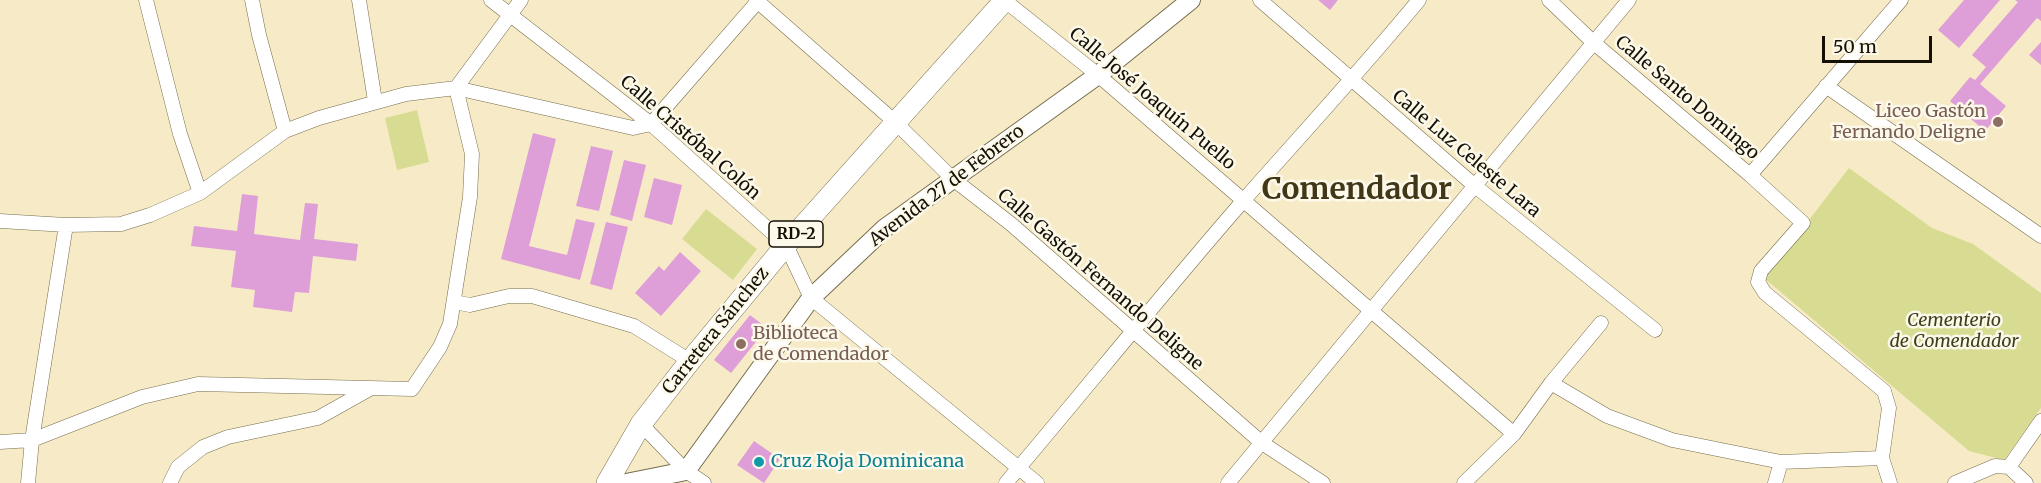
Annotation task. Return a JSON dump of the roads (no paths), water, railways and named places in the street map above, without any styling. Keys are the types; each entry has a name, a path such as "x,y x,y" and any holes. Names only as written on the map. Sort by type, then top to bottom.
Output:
{"main road":[{"name":"Carretera Sánchez","path":"607,483 641,424 690,361 786,245 1004,0"}],"street":[{"path":"146,0 180,134 200,193"},
{"path":"252,0 285,131"},
{"path":"358,0 375,101"},
{"name":"Calle Cristóbal Colón","path":"491,0 651,124 786,245 811,298 1037,483"},
{"path":"0,442 32,440 142,397 198,384 412,389 440,347 450,324 473,177 472,154 456,88 521,0"},
{"name":"Calle José Joaquín Puello","path":"1004,0 1098,75 1372,309 1514,434"},
{"name":"Avenida 27 de Febrero","path":"686,471 811,298 885,228 1098,75 1191,0"},
{"name":"Calle Luz Celeste Lara","path":"1260,0 1474,186 1655,330"},
{"path":"1006,483 1244,200 1352,82 1419,0"},
{"name":"Calle Santo Domingo","path":"1549,0 1593,43 1750,175 1803,224 1761,271 1758,282 1766,293 1884,391 1889,408 1882,458"},
{"path":"1228,483 1629,0"},
{"path":"1750,175 1901,0"},
{"path":"0,220 66,225 121,224 150,215 200,193 285,131 319,118 406,94 456,88 633,128 651,124 758,1"},
{"name":"Calle Gastón Fernando Deligne","path":"758,1 894,122 953,179 1011,224 1262,443 1323,483"},
{"path":"1826,86 2041,236"},
{"path":"28,483 32,440 66,225"},
{"path":"454,302 470,305 509,296 532,296 634,326 690,361"},
{"path":"1464,483 1514,434 1551,383 1601,323"},
{"path":"1551,383 1607,416 1672,440 1781,462 1882,458 1890,483"},
{"path":"170,483 178,467 203,447 228,437 318,418 370,388"},
{"path":"2009,466 2041,421"},
{"path":"641,424 686,471 704,483"},
{"path":"1775,483 1781,462"},
{"path":"1955,483 1995,466 2009,466 2026,483"},
{"path":"626,483 686,471"}],"place":[{"name":"Liceo Gastón Fernando Deligne","path":"1998,122"},
{"name":"Biblioteca de Comendador","path":"741,344"},
{"name":"Cruz Roja Dominicana","path":"759,462"}],"district":[{"name":"Comendador","path":"1357,191"}],"park label":[{"name":"Cementerio de Comendador","path":"1954,331"}]}
